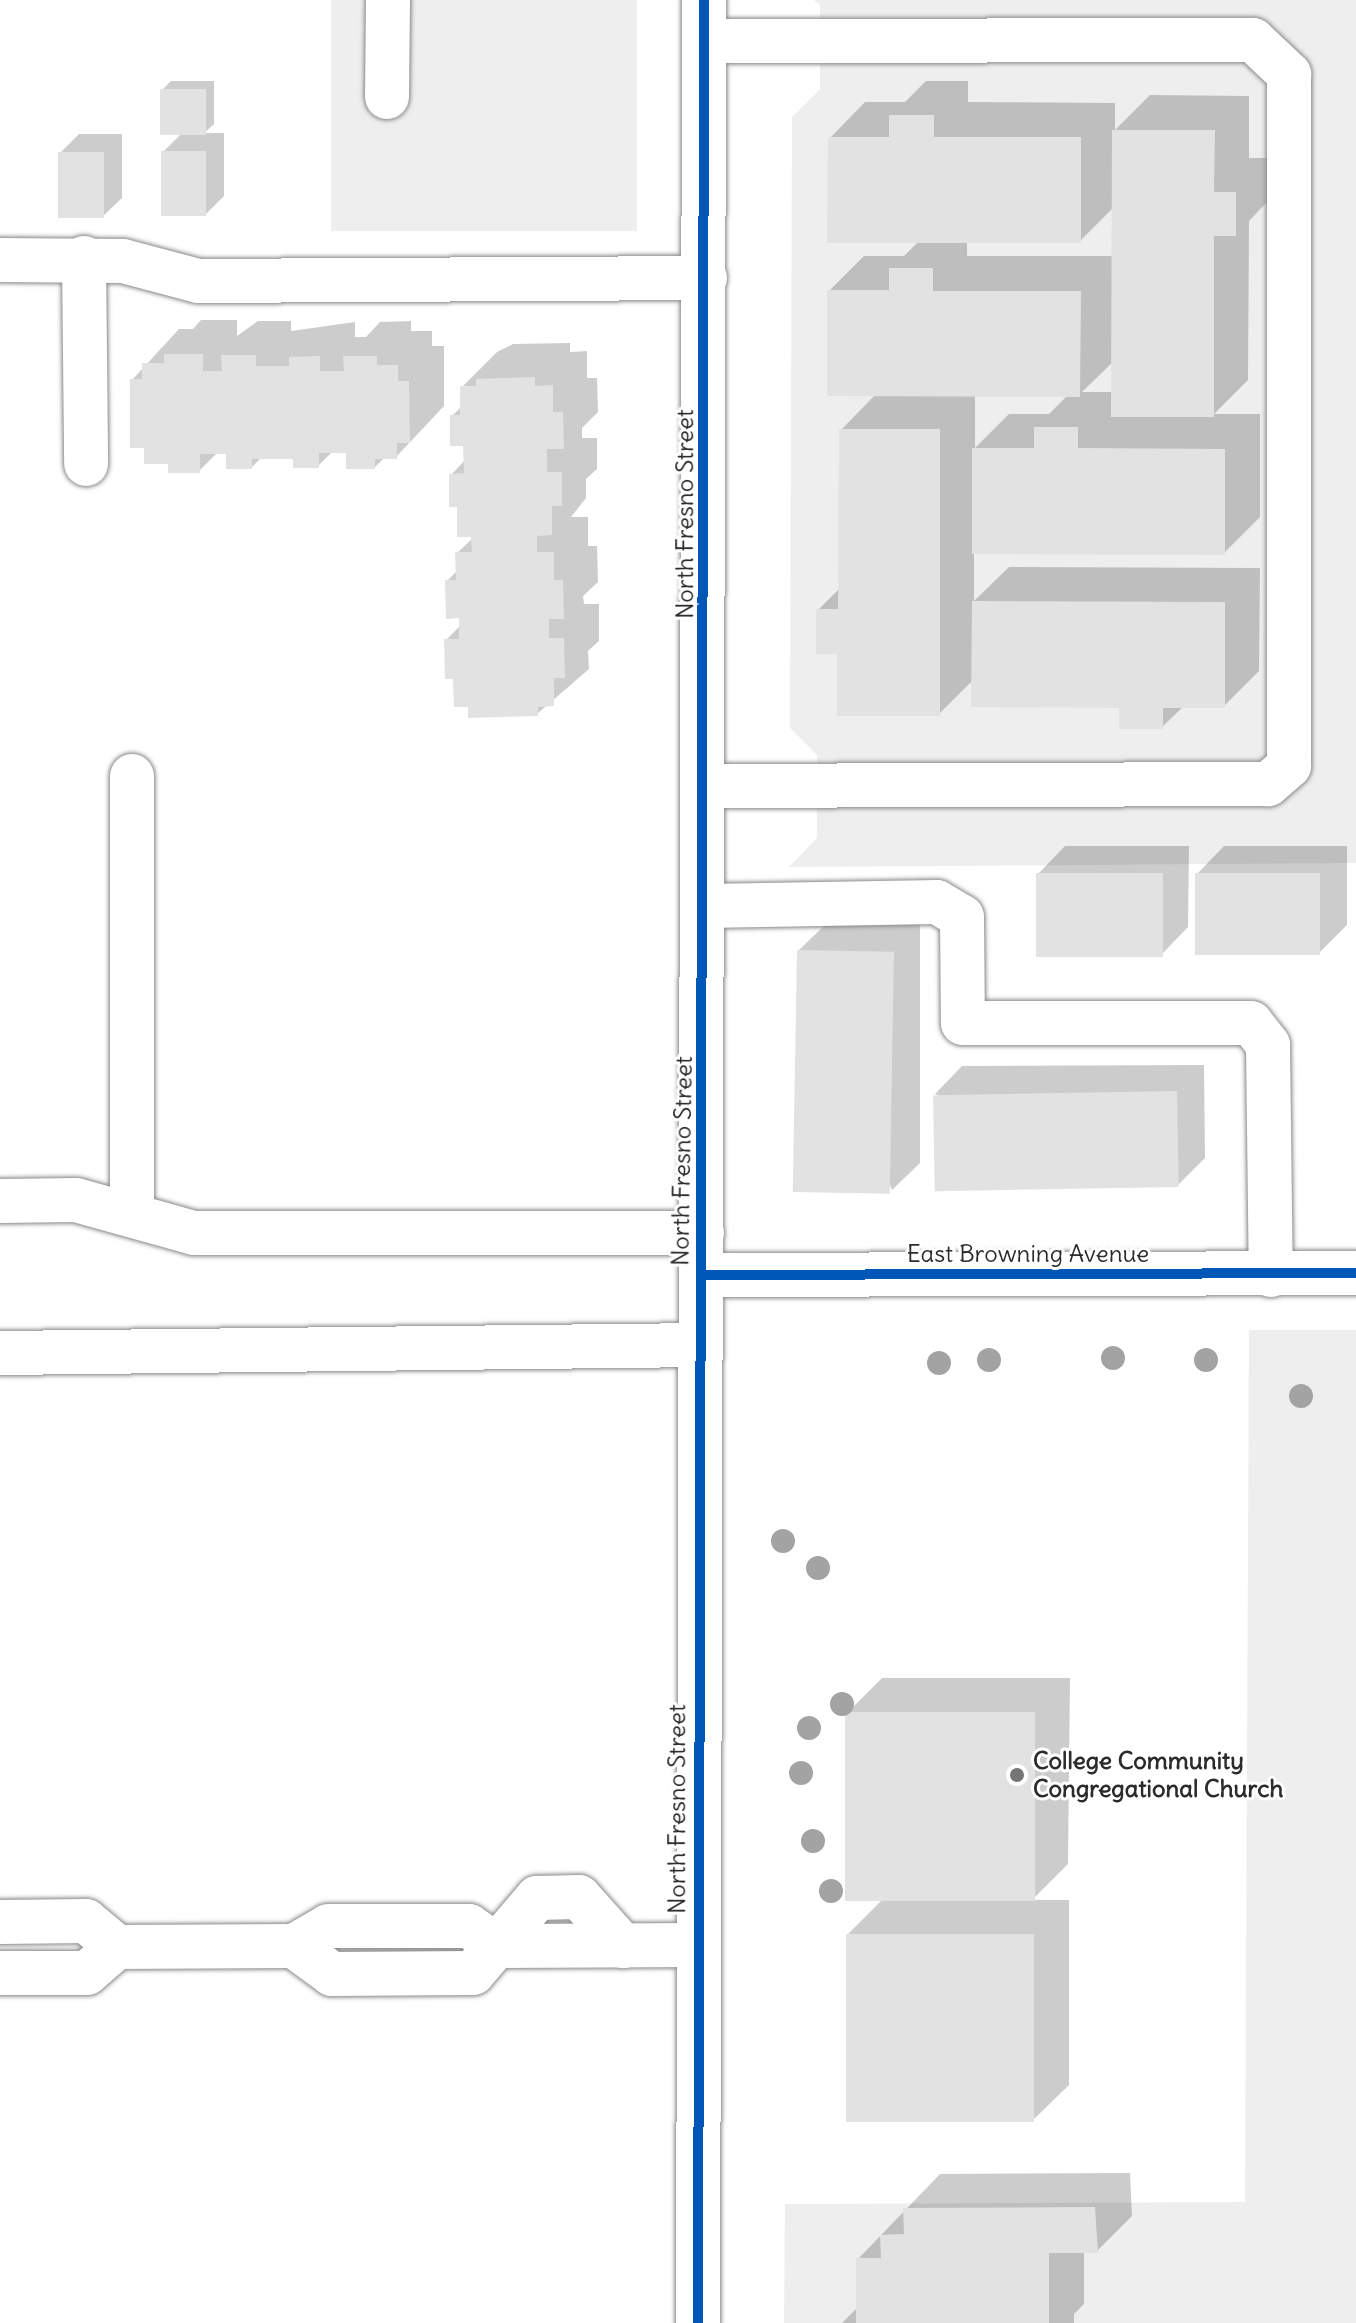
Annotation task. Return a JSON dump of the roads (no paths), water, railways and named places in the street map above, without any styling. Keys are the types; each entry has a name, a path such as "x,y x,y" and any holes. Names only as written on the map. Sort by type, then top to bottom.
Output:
{"main road":[{"path":"387,97 388,0"},
{"path":"704,20 1253,40 1289,74 1289,766 1268,784 705,786"},
{"name":"North Fresno Street","path":"698,2323 697,1945 705,906 704,20"},
{"path":"0,260 84,258 123,261 198,281 705,278"},
{"path":"84,258 86,464"},
{"path":"132,776 132,1212"},
{"path":"705,906 937,902 962,917 963,1023 1251,1023 1268,1045 1271,1275"},
{"name":"East Browning Avenue","path":"0,1201 76,1200 132,1212 194,1233 1271,1275 1356,1273"},
{"path":"0,1353 700,1345"},
{"path":"0,1922 86,1921 117,1947 294,1946 328,1926 469,1926 498,1946 697,1945"},
{"path":"0,1973 87,1973 117,1947"}],"place":[{"name":"College Community Congregational Church","path":"1017,1775"}]}
